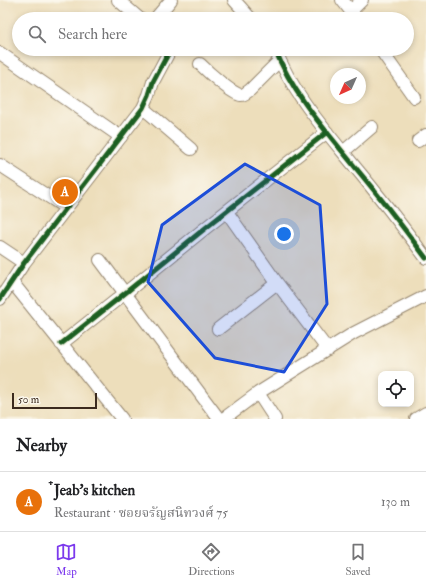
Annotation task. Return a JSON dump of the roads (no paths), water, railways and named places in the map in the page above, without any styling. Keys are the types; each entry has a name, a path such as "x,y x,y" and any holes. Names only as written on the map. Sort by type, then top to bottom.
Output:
{"street":[{"path":"118,0 132,12"},
{"path":"161,12 171,0"},
{"path":"234,0 245,12"},
{"path":"342,0 352,12"},
{"path":"356,12 362,0"},
{"path":"0,54 121,136"},
{"path":"0,299 24,263 142,108 149,95 153,82 167,56"},
{"path":"277,56 301,99 389,208 426,258"},
{"path":"385,56 414,97"},
{"path":"200,64 225,85 241,95 250,90 279,61"},
{"path":"142,108 191,148"},
{"path":"343,152 372,127"},
{"path":"62,344 327,132"},
{"path":"0,165 66,208"},
{"path":"227,212 277,283 328,350"},
{"path":"0,247 24,263"},
{"path":"100,260 219,419"},
{"path":"12,282 122,419"},
{"path":"218,329 277,283"},
{"path":"223,419 258,393 354,333 426,296"},
{"path":"258,393 275,419"},
{"path":"416,419 426,413"}],"place":[{"name":"๋Jeab's kitchen","path":"65,192"}]}
